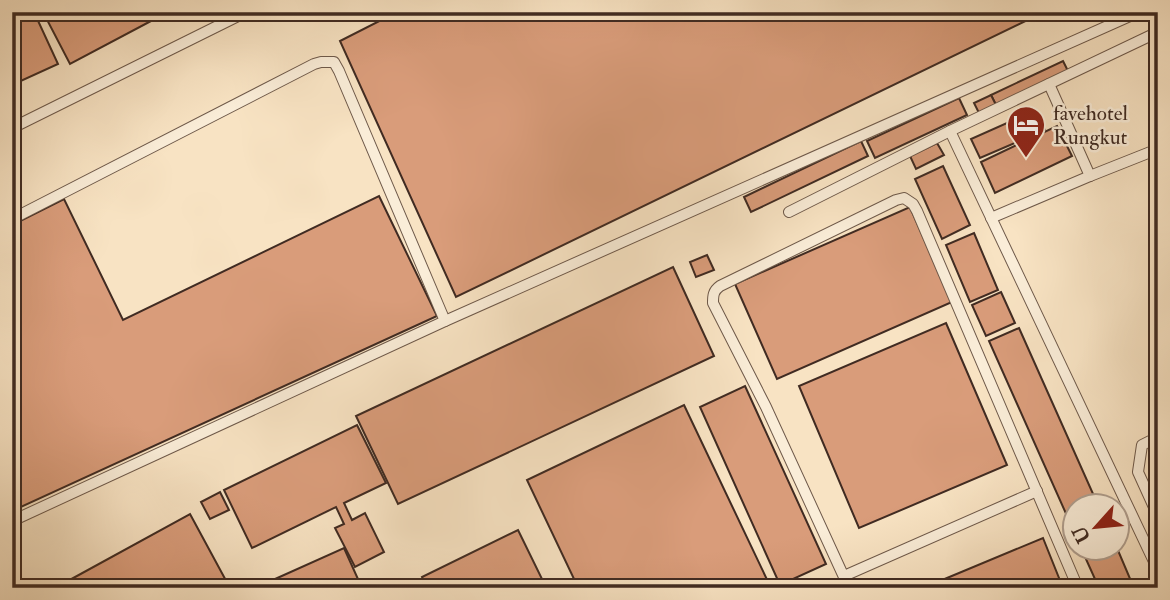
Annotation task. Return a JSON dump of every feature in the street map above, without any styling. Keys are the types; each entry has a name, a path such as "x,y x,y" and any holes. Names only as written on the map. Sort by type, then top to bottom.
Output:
{"lane":[{"path":"12,128 246,12"},
{"path":"12,521 446,321 1139,12"},
{"path":"789,212 950,131 1158,32"},
{"path":"12,219 314,64 334,62 446,321"},
{"path":"1049,84 1090,176"},
{"path":"950,131 1158,570"},
{"path":"991,218 1158,149"},
{"path":"849,588 766,407 713,303 713,295 715,289 720,286 904,198 913,204 917,211 1078,588"},
{"path":"1158,438 1142,445 1138,472 1158,516"},
{"path":"844,576 1037,491"}],"building":[{"path":"12,12 34,12 58,64 12,85"},
{"path":"43,12 168,12 70,64"},
{"path":"397,12 1044,12 456,297 340,41"},
{"path":"1063,61 1069,73 997,107 991,95"},
{"path":"991,95 997,107 980,115 974,103"},
{"path":"959,98 967,115 875,158 867,141"},
{"path":"1036,110 1045,130 980,158 971,139"},
{"name":"favehotel Rungkut","path":"1057,126 1072,156 995,193 981,162"},
{"path":"861,141 868,156 751,212 744,197"},
{"path":"937,143 944,155 916,169 910,156"},
{"path":"943,166 970,225 942,239 915,179"},
{"path":"379,196 437,316 12,511 12,225 64,199 123,320"},
{"path":"910,207 952,302 777,379 735,284"},
{"path":"974,233 998,290 970,302 946,245"},
{"path":"707,255 714,270 696,277 690,262"},
{"path":"673,267 714,356 398,504 356,416"},
{"path":"1001,292 1015,323 986,336 972,305"},
{"path":"946,323 1007,465 859,528 799,386"},
{"path":"1019,328 1092,491 1062,491 1062,505 989,341"},
{"path":"745,386 826,564 780,585 700,407"},
{"path":"684,405 771,588 561,588 575,581 527,480"},
{"path":"357,425 386,483 344,503 352,520 365,513 384,552 355,567 335,528 344,524 336,507 252,548 224,490"},
{"path":"220,492 229,510 210,519 201,502"},
{"path":"190,514 230,588 55,588"},
{"path":"518,530 542,579 524,588 427,588 422,577"},
{"path":"1043,538 1063,588 923,588"},
{"path":"344,548 362,588 255,588"},
{"path":"1087,562 1123,562 1134,588 1099,588"}],"place":[{"name":"favehotel Rungkut","path":"1026,159"}]}
